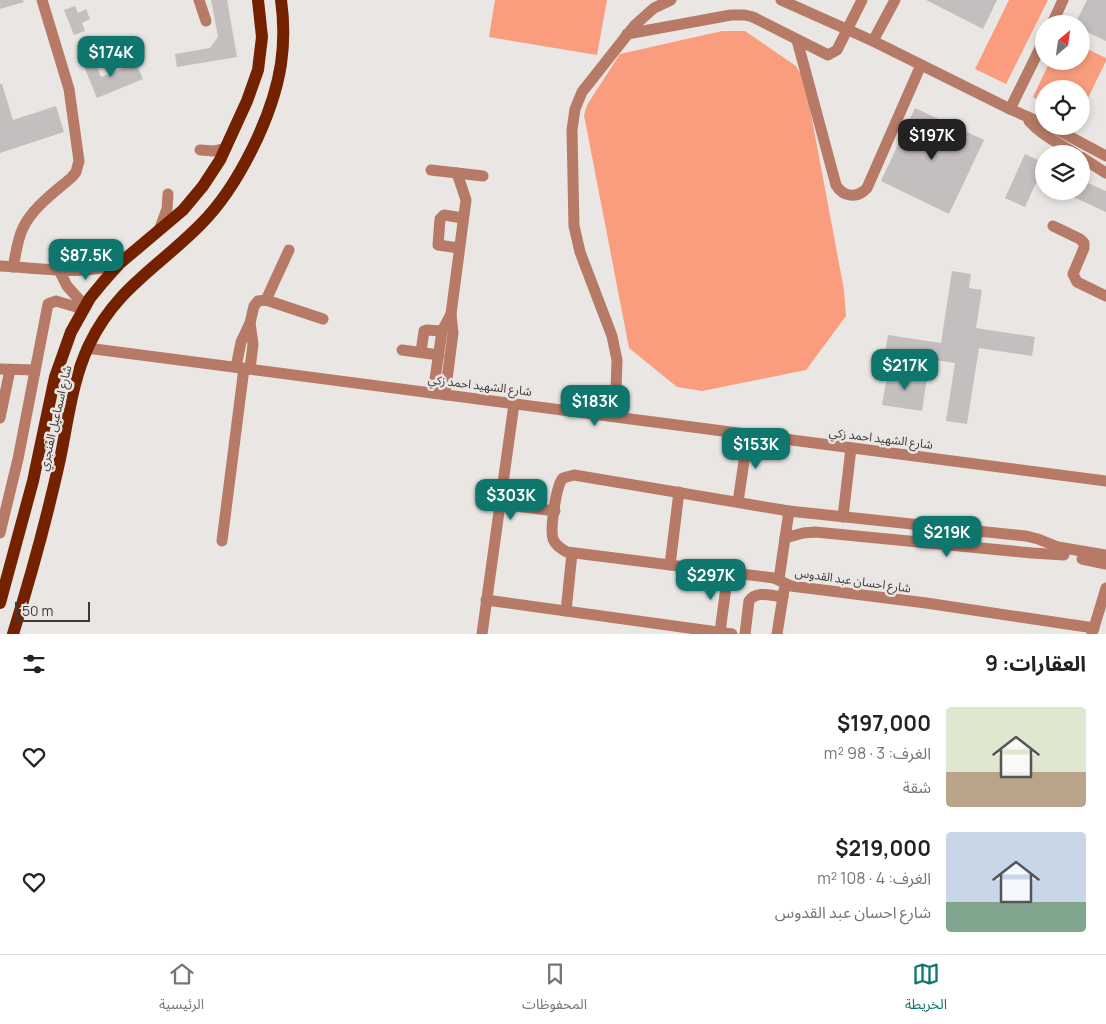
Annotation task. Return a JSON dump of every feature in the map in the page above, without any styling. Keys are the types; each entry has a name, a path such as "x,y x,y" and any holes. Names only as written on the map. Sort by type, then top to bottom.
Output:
{"main road":[{"name":"شارع اسماعيل الفنجري","path":"0,604 33,482 59,361 70,332 97,289 119,264 183,210 197,194 226,148 249,96 258,70 262,37 258,0"},
{"name":"شارع اسماعيل الفنجري","path":"13,634 48,509 75,384 87,348 115,303 132,284 200,225 225,195 245,162 268,110 279,74 283,38 281,0"}],"street":[{"path":"13,267 20,236 27,220 34,211 72,177 76,172 79,161 75,124 66,76 42,0"},
{"path":"199,0 206,21"},
{"path":"611,416 616,391 617,360 612,336 580,252 574,226 572,130 575,109 582,92 626,34 654,8 671,0"},
{"path":"781,0 873,41 1035,120"},
{"path":"626,34 738,14 753,17 824,54 832,54 837,50 862,0"},
{"path":"873,41 895,0"},
{"path":"1056,15 1063,0"},
{"path":"797,40 836,184 842,192 850,196 860,194 867,188 921,64"},
{"path":"1010,109 1035,58"},
{"path":"1025,116 1034,126 1062,145"},
{"path":"1067,135 1106,156"},
{"path":"200,150 214,151 226,148"},
{"path":"1090,163 1106,173"},
{"path":"431,170 483,176"},
{"path":"439,394 453,333 451,314 466,197 457,174"},
{"path":"160,228 167,209 168,194"},
{"path":"459,248 438,245 440,218 444,215 463,218"},
{"path":"1053,226 1080,239 1084,243 1084,248 1073,274 1077,282 1106,296"},
{"path":"266,300 289,250"},
{"path":"0,266 85,271 119,264"},
{"path":"59,270 67,286 84,308"},
{"path":"222,542 243,368 241,342 250,323 256,303 266,300 323,319"},
{"path":"0,533 18,459 48,304 56,301 84,308"},
{"path":"439,394 439,355 442,331 451,314"},
{"path":"421,352 424,331 442,331"},
{"name":"شارع الشهيد احمد زكي","path":"87,348 1106,481"},
{"path":"402,350 439,355"},
{"path":"0,418 5,369 35,370"},
{"path":"482,634 514,404"},
{"path":"738,502 748,434"},
{"path":"843,517 851,448"},
{"path":"566,611 572,553 562,550 553,538 559,484 563,478 570,475 789,511 1030,537 1058,547 1106,555"},
{"path":"670,565 679,492"},
{"path":"500,504 555,511"},
{"path":"777,634 783,597 782,581 785,538 789,511"},
{"path":"785,538 815,532 1058,554 1106,564"},
{"name":"شارع احسان عبد القدوس","path":"572,553 728,572 782,581 792,586 960,608 1093,631 1104,603 1106,588"},
{"path":"720,632 728,572"},
{"path":"745,634 749,600 753,596 758,594 783,597"},
{"path":"486,600 732,634"}],"shaded area":[{"path":"495,0 607,0 597,55 489,37"},
{"path":"1009,0 1048,0 1040,15 1035,15 1035,26 1006,84 975,69"},
{"path":"722,31 745,31 796,66 805,82 844,290 846,316 806,370 702,391 677,387 629,348 584,115 587,105 620,54"},
{"path":"1090,50 1106,58 1090,94 1090,80 1041,80 1046,70 1090,70"}],"building":[{"path":"0,0 23,0 24,2 0,9"},
{"path":"211,0 227,0 237,57 177,67 175,54 210,48 218,37"},
{"path":"926,0 997,0 983,29"},
{"path":"1087,0 1106,0 1106,41 1090,33 1090,15 1080,15"},
{"path":"75,6 78,13 86,9 90,19 82,23 85,31 74,35 64,10"},
{"path":"94,59 101,77 136,63 143,79 97,98 83,64"},
{"path":"0,84 2,84 13,120 56,106 64,132 0,153"},
{"path":"915,108 984,140 949,214 881,181"},
{"path":"1025,154 1035,159 1035,185 1025,207 1005,198"},
{"path":"1090,184 1106,191 1106,212 1080,200 1090,200"},
{"path":"952,271 971,274 969,288 982,290 976,328 1035,337 1032,356 979,348 967,424 946,421 955,363 885,352 888,335 941,343"},
{"path":"888,371 927,378 922,411 882,405"}]}
